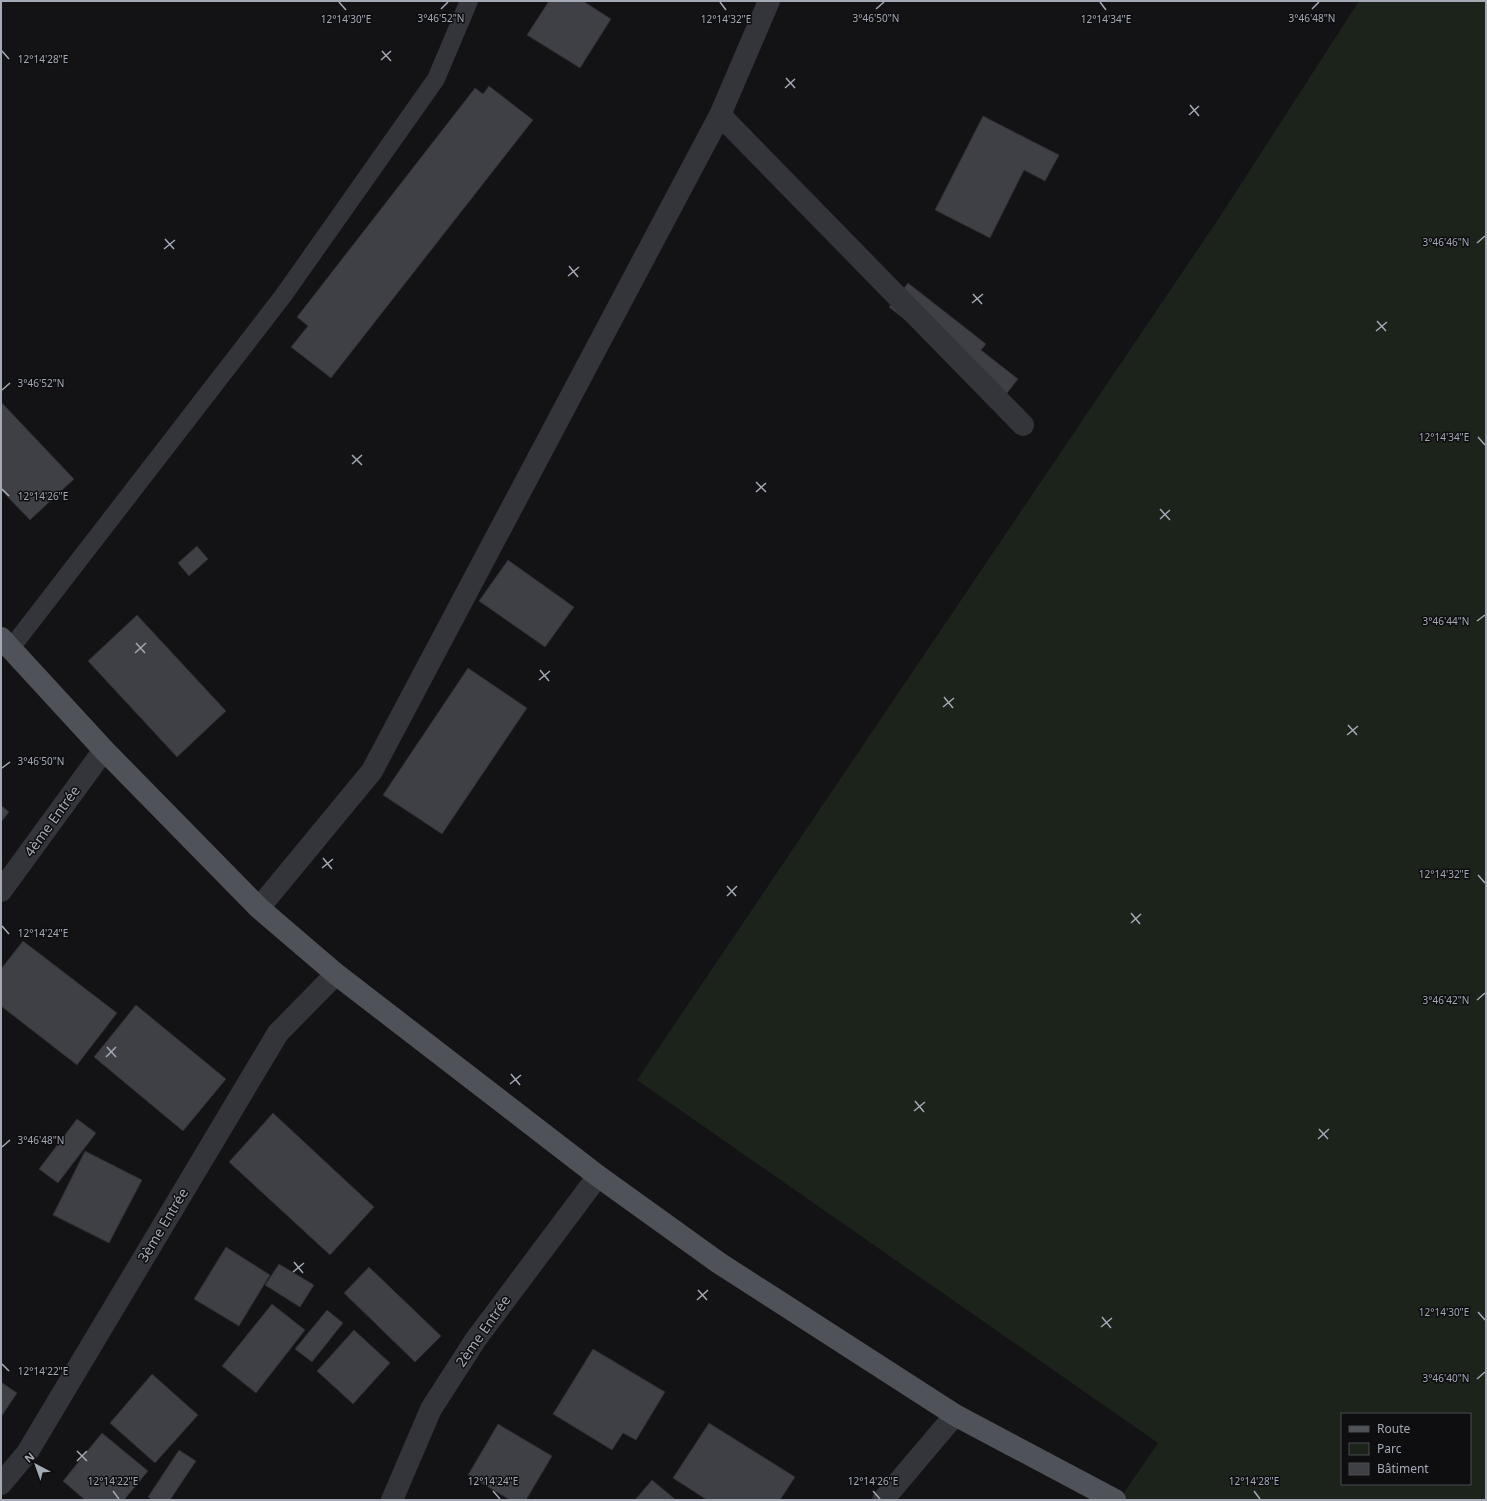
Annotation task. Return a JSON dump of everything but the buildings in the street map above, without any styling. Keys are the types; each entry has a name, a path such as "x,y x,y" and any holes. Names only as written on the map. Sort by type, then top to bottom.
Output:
{"main road":[{"path":"6,643 104,750 259,908 336,974 598,1176 719,1263 955,1415 1115,1500"}],"street":[{"path":"259,908 372,771 720,115 769,1"},
{"path":"720,115 1023,426"},
{"name":"4ème Entrée","path":"1,891 104,750"},
{"name":"3ème Entrée","path":"1,1484 27,1453 278,1033 336,974"},
{"name":"2ème Entrée","path":"392,1500 431,1409 459,1364 598,1176"},
{"path":"882,1500 955,1415"}],"lane":[{"path":"6,643 283,296 436,78 469,1"}],"green space":[{"path":"1359,1 1486,1 1486,1500 1119,1500 1158,1443 637,1080 1221,215"}]}
